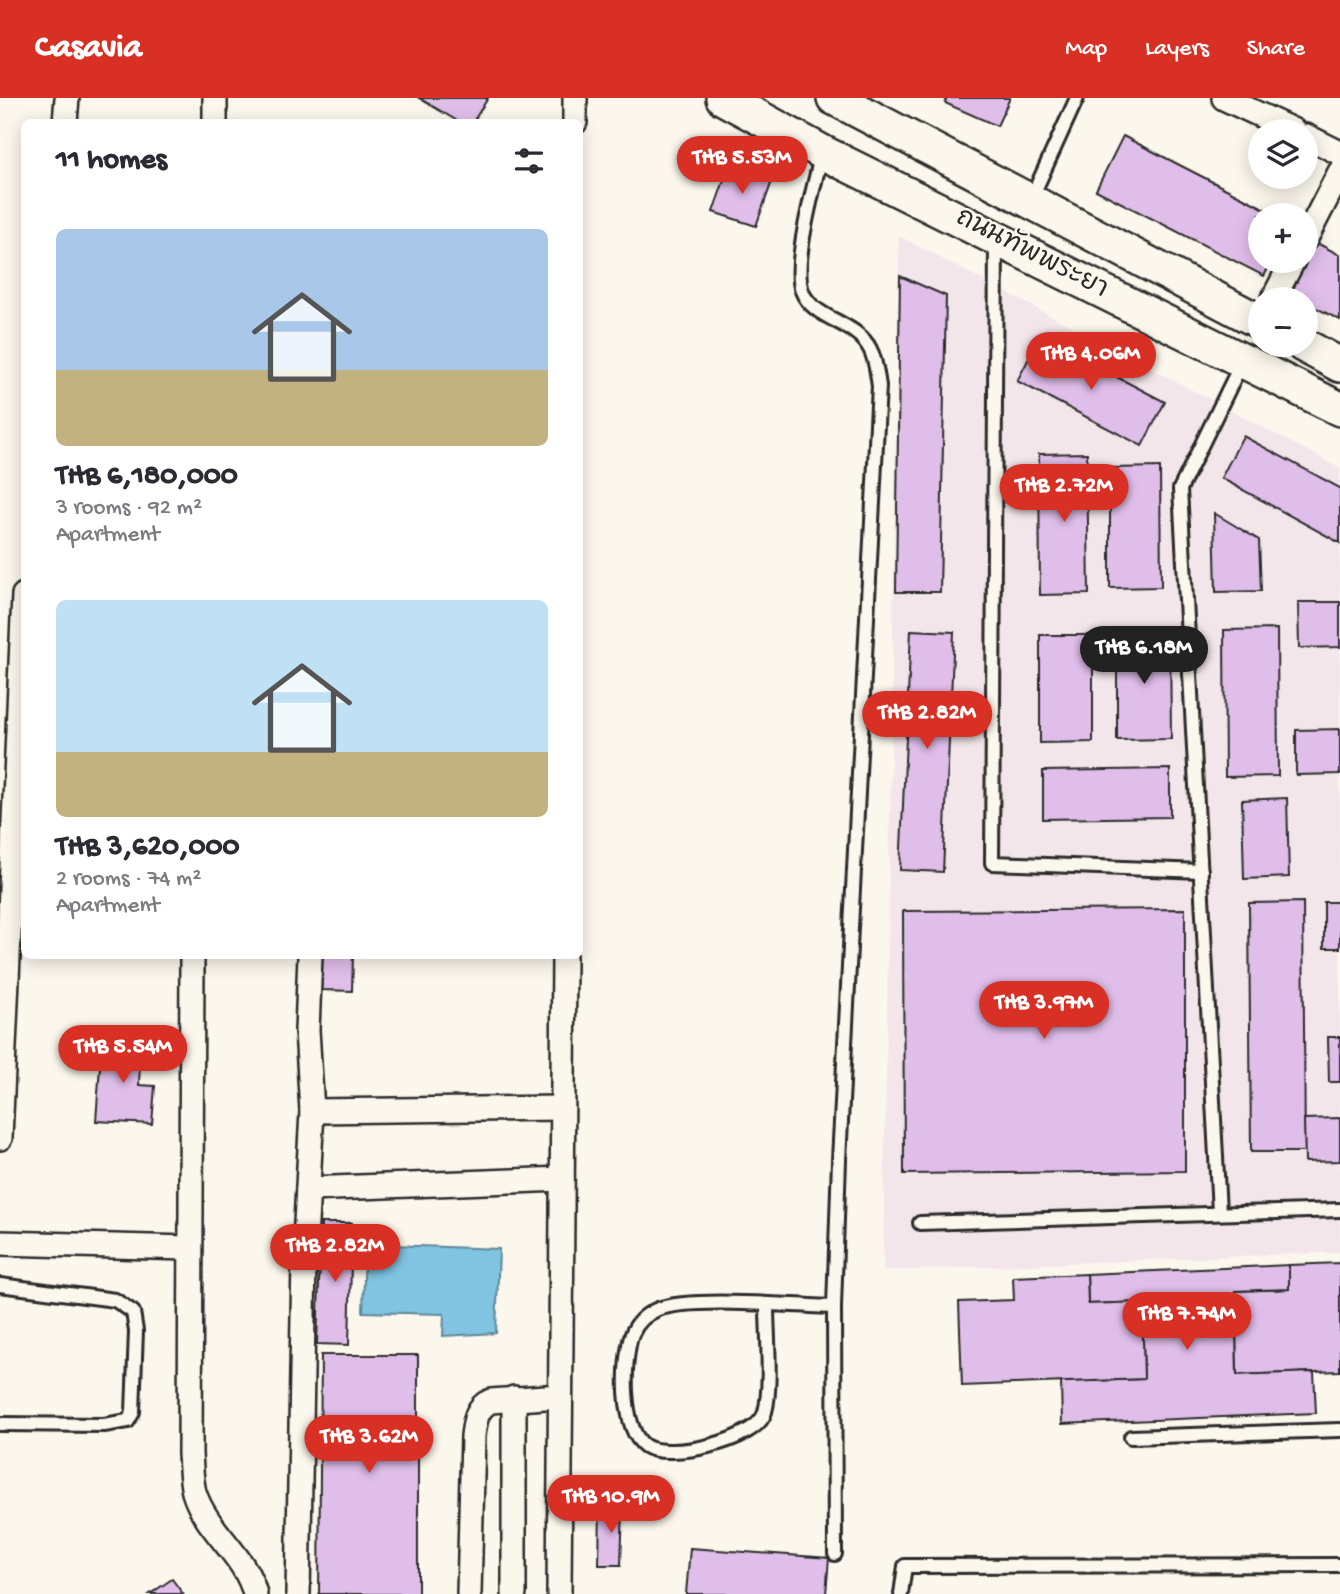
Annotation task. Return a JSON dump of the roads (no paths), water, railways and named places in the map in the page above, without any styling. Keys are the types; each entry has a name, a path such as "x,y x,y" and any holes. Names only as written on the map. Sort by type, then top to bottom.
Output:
{"main road":[{"name":"ถนนทัพพระยา","path":"723,98 822,152 1340,409"},
{"name":"ถนนทัพพระยา","path":"834,98 1248,317"},
{"path":"1242,362 1248,349"},
{"path":"1318,353 1340,365"}],"street":[{"path":"65,119 68,98"},
{"path":"215,98 215,119"},
{"path":"575,98 575,119"},
{"path":"1224,98 1269,119"},
{"path":"1318,142 1340,153"},
{"path":"1318,215 1340,172"},
{"path":"0,1138 21,662"},
{"path":"192,959 190,1454 194,1492 203,1511 240,1559 255,1594"},
{"path":"298,1594 308,1189 313,1111 307,1030 310,959"},
{"path":"559,1594 564,959"},
{"path":"313,1111 562,1108"},
{"path":"308,1189 562,1179"},
{"path":"0,1244 189,1248"},
{"path":"469,1594 475,1424 485,1403 514,1398 559,1396"},
{"path":"514,1398 514,1594"}],"lane":[{"path":"1029,202 1077,98"},
{"path":"822,152 800,257 801,288 807,304 866,341 874,357 879,386 860,713 834,1307 835,1554"},
{"path":"996,236 992,863 1201,871"},
{"path":"1219,1212 1180,489 1242,362"},
{"path":"920,1223 1340,1210"},
{"path":"0,1285 115,1300 133,1311 136,1331 133,1412 128,1421 104,1425 0,1424"},
{"path":"767,1306 766,1404 760,1424 734,1438 704,1447 656,1450 645,1446 629,1422 626,1357 632,1333 645,1316 675,1305 767,1306 834,1307"},
{"path":"1131,1437 1340,1430"},
{"path":"901,1594 905,1566 1340,1565"}],"water":[{"path":"365,1244 499,1249 496,1333 443,1336 444,1314 363,1312"}]}
